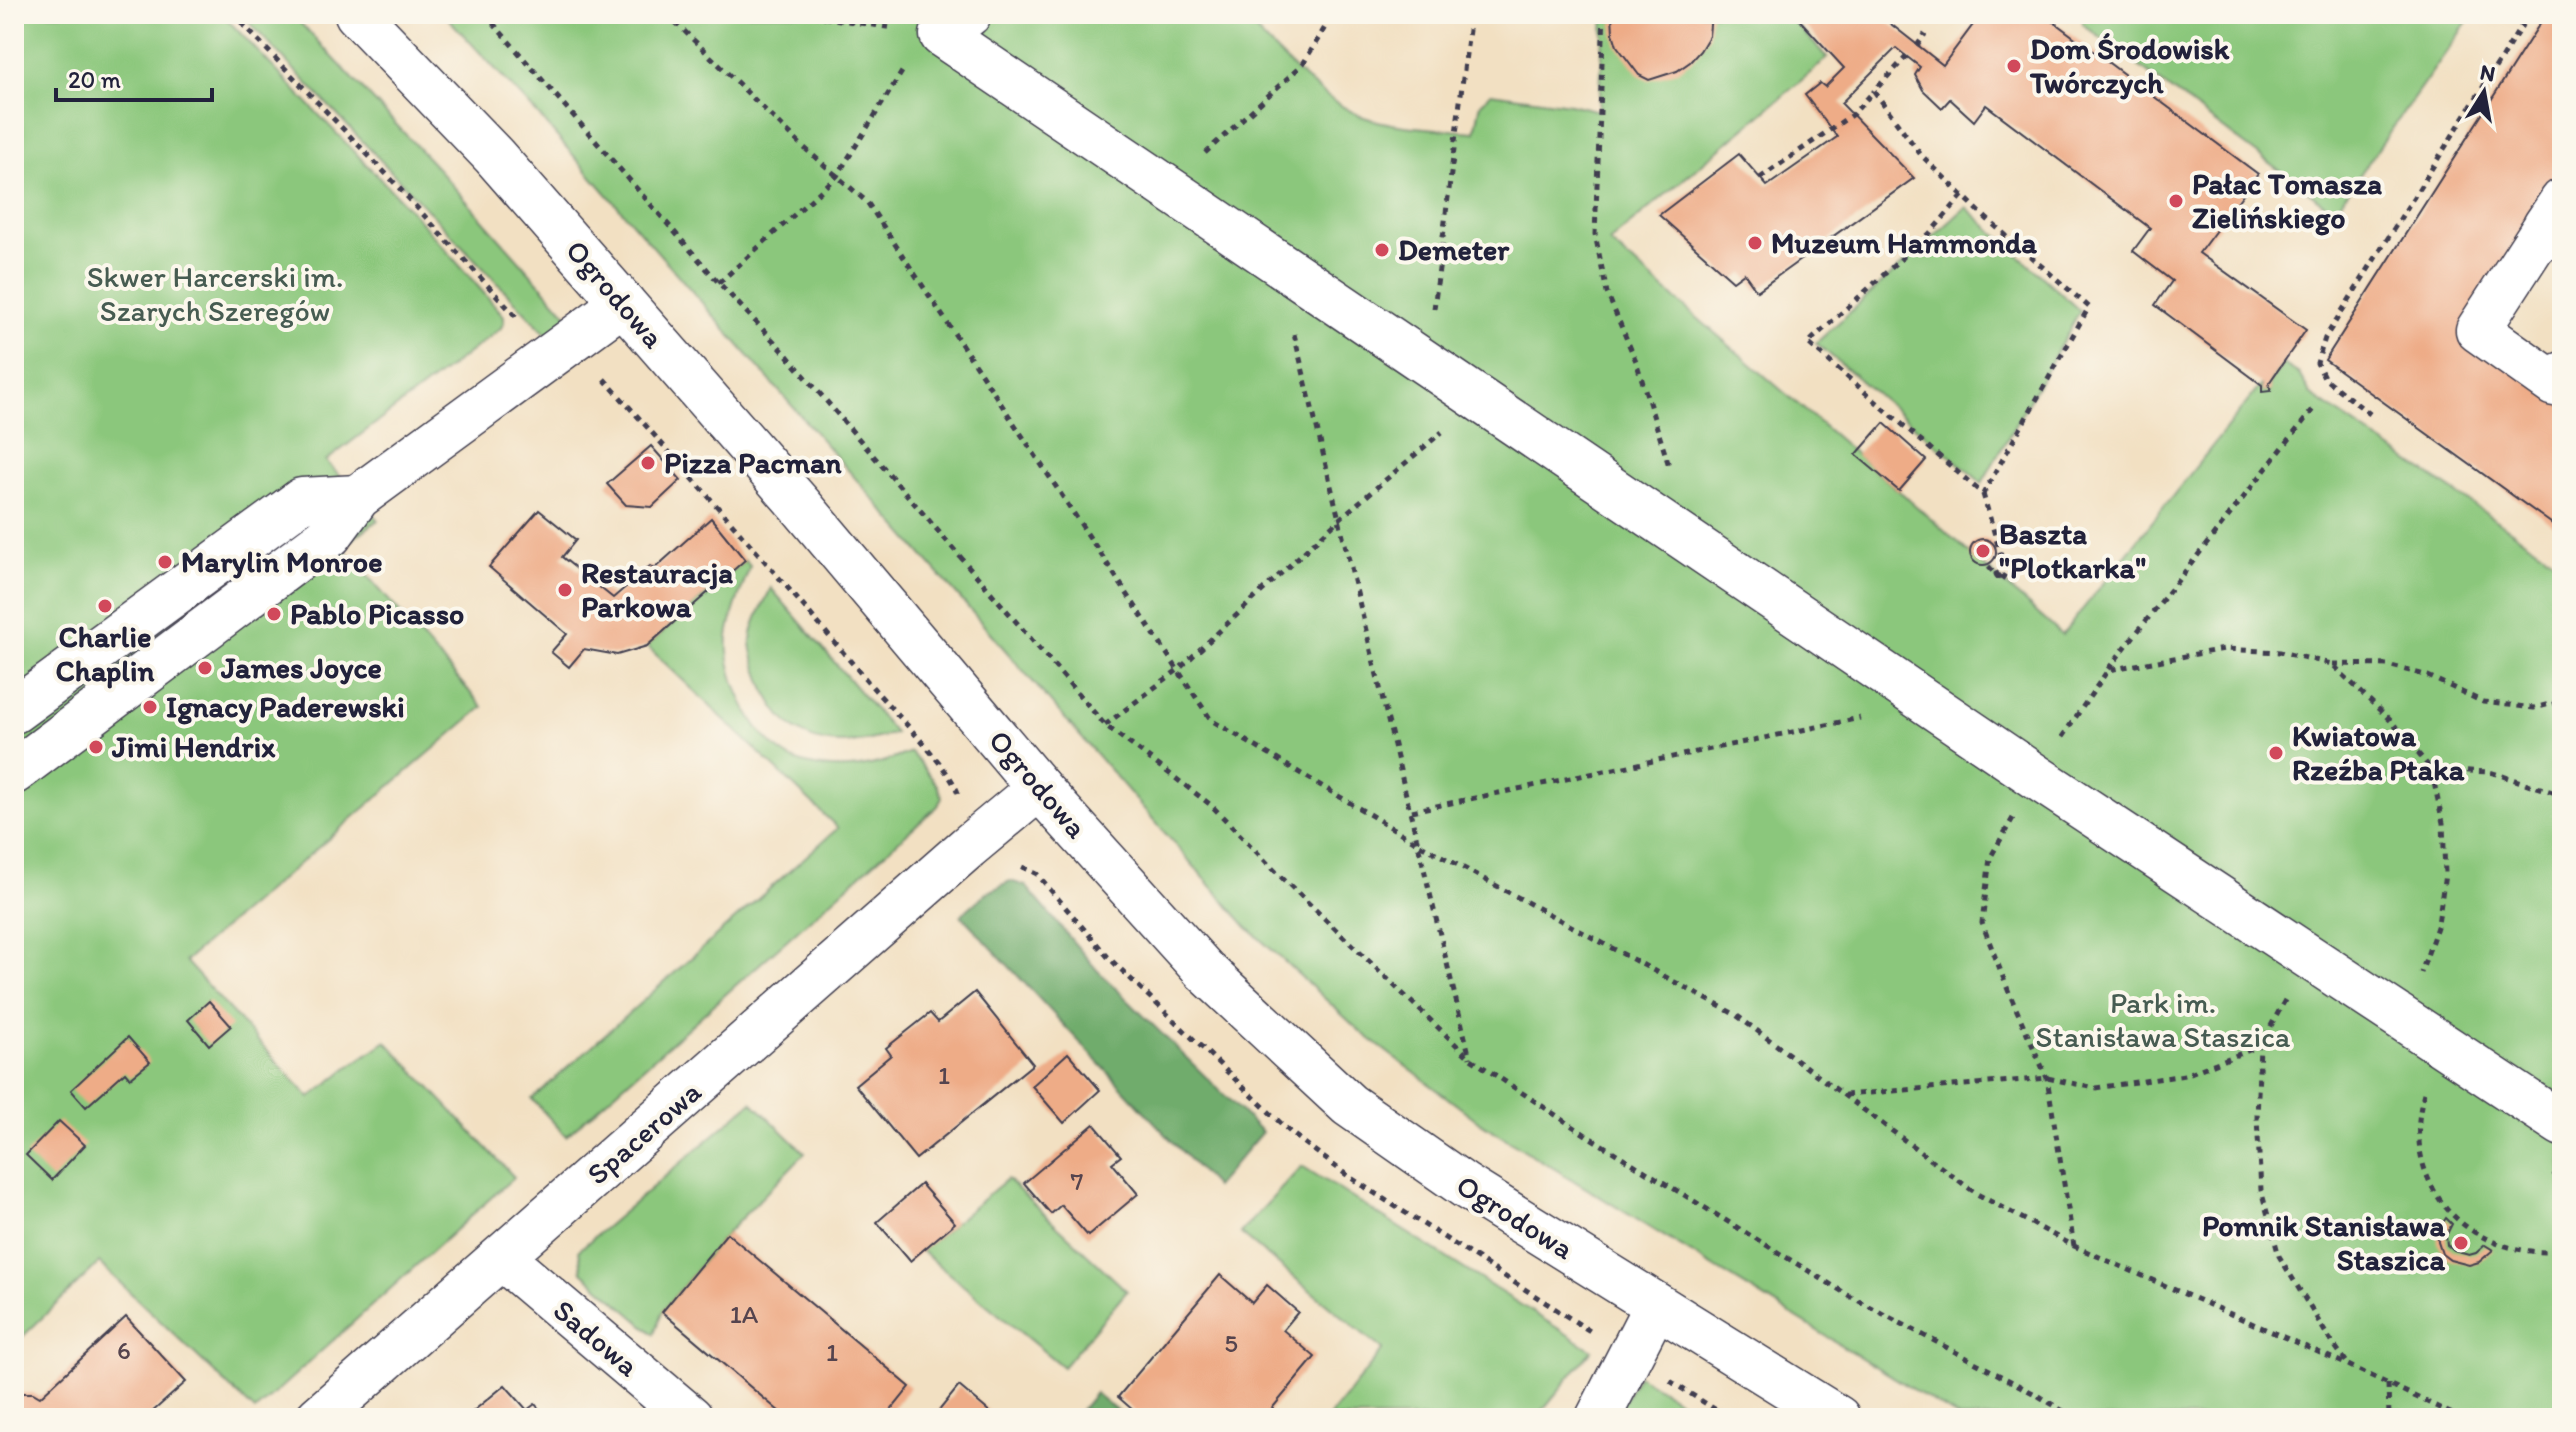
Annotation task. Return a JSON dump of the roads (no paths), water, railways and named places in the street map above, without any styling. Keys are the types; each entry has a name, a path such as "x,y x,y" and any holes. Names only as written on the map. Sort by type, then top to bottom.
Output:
{"street":[{"name":"Ogrodowa","path":"357,14 494,156 801,506 1039,788 1205,971 1333,1092 1465,1186 1838,1418"},
{"path":"955,24 2038,778 2562,1124"},
{"path":"2562,201 2545,226 2556,234 2554,237 2543,230 2478,330 2554,384 2562,377"},
{"path":"14,772 330,535 358,497 623,303"},
{"path":"2562,377 2557,387 2562,391"},
{"path":"14,711 302,500 358,497"},
{"name":"Spacerowa","path":"318,1418 1039,788"},
{"name":"Sadowa","path":"502,1258 691,1418"},
{"path":"1598,1418 1656,1305"}],"place":[{"name":"Dom Środowisk Twórczych","path":"2014,66"},
{"name":"Pałac Tomasza Zielińskiego","path":"2176,201"},
{"name":"Muzeum Hammonda","path":"1755,243"},
{"name":"Demeter","path":"1382,250"},
{"name":"Pizza Pacman","path":"648,463"},
{"name":"Baszta \"Plotkarka\"","path":"1983,551"},
{"name":"Marylin Monroe","path":"165,562"},
{"name":"Restauracja Parkowa","path":"565,590"},
{"name":"Charlie Chaplin","path":"105,606"},
{"name":"Pablo Picasso","path":"274,614"},
{"name":"James Joyce","path":"205,668"},
{"name":"Ignacy Paderewski","path":"150,707"},
{"name":"Jimi Hendrix","path":"96,747"},
{"name":"Kwiatowa Rzeźba Ptaka","path":"2276,753"},
{"name":"Pomnik Stanisława Staszica","path":"2461,1243"}],"park label":[{"name":"Skwer Harcerski im. Szarych Szeregów","path":"215,294"},
{"name":"Park im. Stanisława Staszica","path":"2163,1020"}]}
